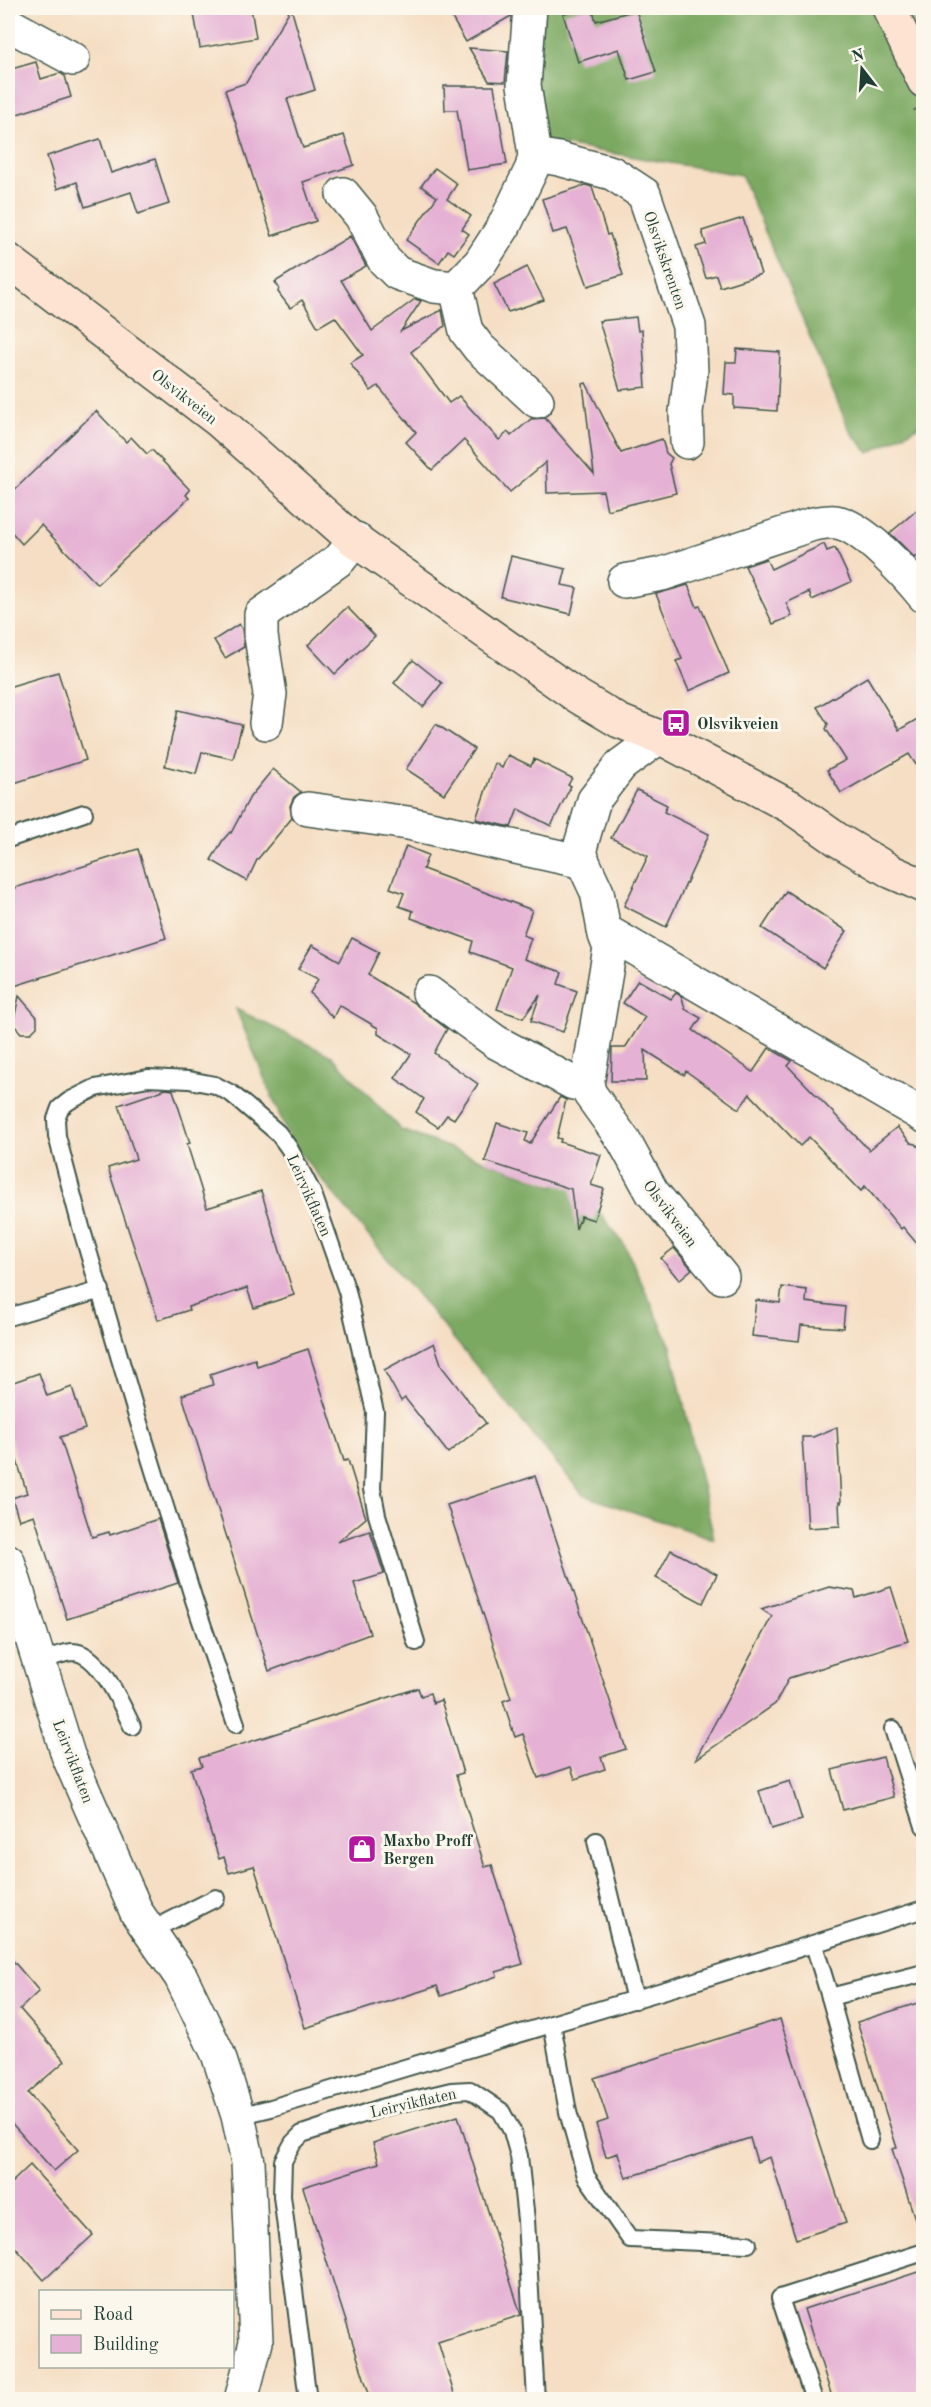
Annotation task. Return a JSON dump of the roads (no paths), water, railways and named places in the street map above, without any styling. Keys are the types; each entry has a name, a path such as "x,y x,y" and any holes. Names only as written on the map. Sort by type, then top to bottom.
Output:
{"main road":[{"path":"889,8 924,81"},
{"name":"Olsvikveien","path":"8,260 219,421 350,537 574,694 619,721 659,737 791,807 838,840 892,872 924,886"}],"street":[{"path":"456,288 480,263 504,226 532,168 535,155 524,85 530,8"},
{"path":"8,24 73,59"},
{"name":"Olsvikskrenten","path":"535,155 612,173 644,194 689,326 691,372 686,412 687,442"},
{"path":"344,194 361,216 384,260 397,273 434,286 456,288"},
{"path":"456,288 466,331 479,348 537,401"},
{"path":"624,581 662,574 813,524 836,522 857,531 906,573 924,596"},
{"path":"266,723 270,694 261,636 261,615 340,559 356,540"},
{"path":"429,993 496,1042 573,1083 587,1085 610,948 597,892 583,862 580,848 594,800 621,765 659,737"},
{"path":"308,809 408,823 583,862"},
{"path":"604,930 924,1116"},
{"name":"Olsvikveien","path":"587,1085 590,1094 624,1141 652,1192 722,1277"},
{"name":"Leirvikflaten","path":"8,1561 68,1755 137,1913 181,1977 218,2054 238,2116 248,2162 255,2342 242,2400"}],"lane":[{"path":"8,839 84,813"},
{"name":"Leirvikflaten","path":"236,1724 174,1538 81,1227 57,1136 56,1119 60,1108 95,1088 148,1078 189,1080 215,1085 232,1094 278,1132 290,1148 313,1194 347,1291 375,1412 372,1489 377,1515 416,1642"},
{"path":"8,1317 101,1290"},
{"path":"40,1661 74,1652 86,1657 98,1667 111,1685 132,1726"},
{"path":"893,1729 924,1826"},
{"path":"596,1841 635,2000"},
{"path":"150,1931 216,1898"},
{"name":"Leirvikflaten","path":"238,2116 635,2000 924,1909"},
{"path":"814,1945 870,2140"},
{"path":"830,1997 924,1973"},
{"path":"552,2024 568,2112 586,2176 630,2240 748,2244"},
{"name":"Leirvikflaten","path":"308,2400 282,2196 283,2161 293,2143 302,2134 384,2107 451,2091 470,2090 501,2111 512,2131 519,2156 526,2220 536,2400"},
{"path":"814,2400 780,2298 924,2252"}],"place":[{"name":"Olsvikveien","path":"676,723"},
{"name":"Maxbo Proff Bergen","path":"362,1849"}]}
